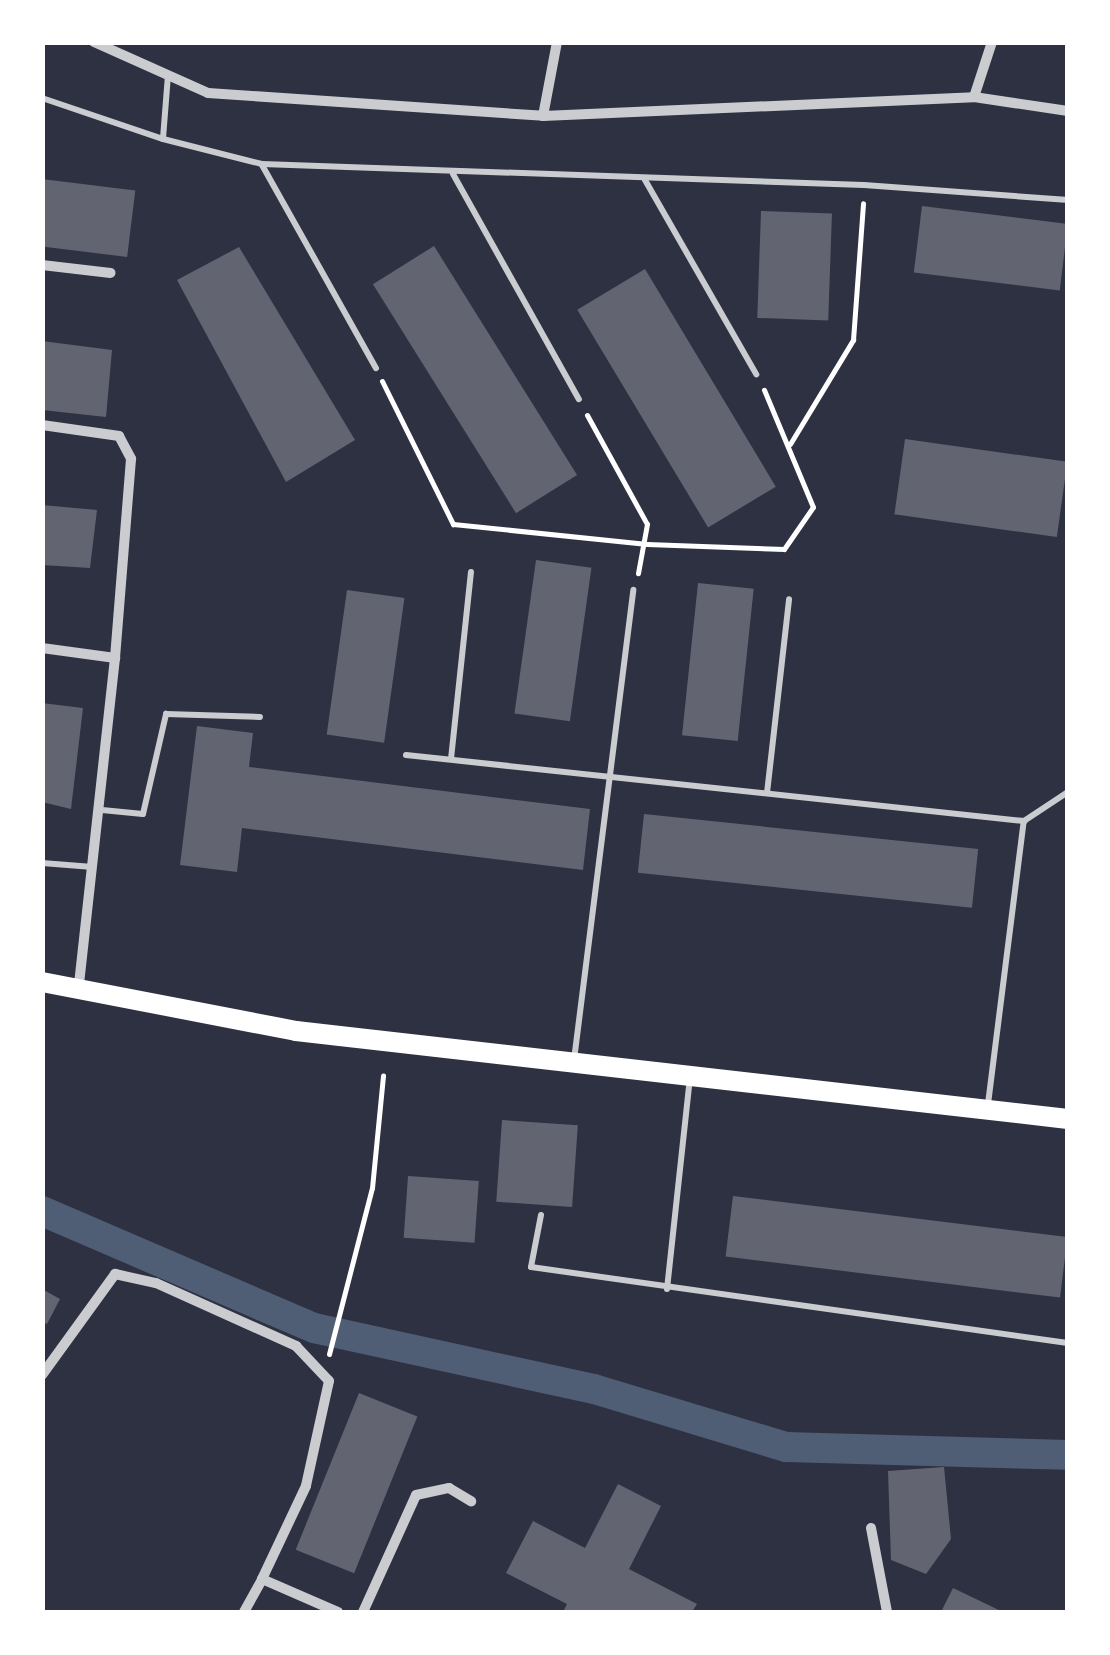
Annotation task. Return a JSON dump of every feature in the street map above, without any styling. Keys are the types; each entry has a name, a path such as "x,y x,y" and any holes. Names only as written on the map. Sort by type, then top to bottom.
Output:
{"main road":[{"path":"42,982 79,986 296,1031 1068,1120"}],"street":[{"path":"94,42 208,93 544,116 974,97 1068,111"},
{"path":"544,116 557,42"},
{"path":"974,97 992,42"},
{"path":"42,265 111,273"},
{"path":"42,426 119,436 131,459 102,810 79,986"},
{"path":"42,648 115,658"},
{"path":"42,1375 114,1274 156,1283 296,1346 329,1382 306,1486 244,1612"},
{"path":"363,1612 416,1494 449,1488 471,1500"},
{"path":"870,1528 886,1612"},
{"path":"262,1580 338,1612"}],"lane":[{"path":"163,139 168,75"},
{"path":"42,98 163,139 262,164 864,185 1068,200"},
{"path":"262,164 376,368"},
{"path":"452,173 578,399"},
{"path":"645,179 756,374"},
{"path":"451,760 471,572"},
{"path":"574,1061 633,590"},
{"path":"767,794 789,599"},
{"path":"102,810 143,814 166,714 260,717"},
{"path":"406,754 1024,821 1068,792"},
{"path":"987,1110 1024,821"},
{"path":"42,863 94,867"},
{"path":"667,1290 690,1076"},
{"path":"541,1214 531,1267 667,1290 1068,1342"}],"path":[{"path":"788,446 853,340 864,185"},
{"path":"376,368 454,524 646,544 784,549 812,507 756,374"},
{"path":"578,399 647,524 646,544 633,590"},
{"path":"327,1362 372,1188 383,1076"}],"building":[{"path":"42,179 135,190 127,257 42,247"},
{"path":"922,206 1068,224 1060,290 914,273"},
{"path":"761,211 832,213 828,320 757,318"},
{"path":"434,246 577,475 516,513 373,284"},
{"path":"239,247 355,440 286,482 177,280"},
{"path":"645,269 776,487 708,527 577,310"},
{"path":"42,341 112,350 106,417 42,410"},
{"path":"905,439 1067,462 1057,537 894,514"},
{"path":"42,505 97,510 90,568 42,565"},
{"path":"536,560 591,568 570,721 514,713"},
{"path":"698,583 754,589 738,741 682,735"},
{"path":"347,590 404,598 384,743 327,735"},
{"path":"42,703 83,708 71,809 42,802"},
{"path":"197,726 253,733 249,767 590,809 583,870 242,828 237,872 180,865"},
{"path":"644,814 978,849 972,908 638,873"},
{"path":"502,1120 578,1125 572,1207 496,1202"},
{"path":"408,1176 479,1181 475,1243 404,1238"},
{"path":"733,1196 1067,1237 1060,1298 726,1257"},
{"path":"42,1289 60,1299 47,1324 42,1322"},
{"path":"359,1393 417,1417 354,1573 296,1550"},
{"path":"944,1467 951,1539 926,1574 891,1560 888,1471"},
{"path":"618,1484 661,1506 629,1569 697,1604 692,1612 563,1612 567,1604 506,1573 533,1521 585,1548"},
{"path":"953,1588 1003,1612 941,1612"}],"waterway":[{"path":"42,1211 314,1328 594,1389 786,1447 1068,1455"}]}
